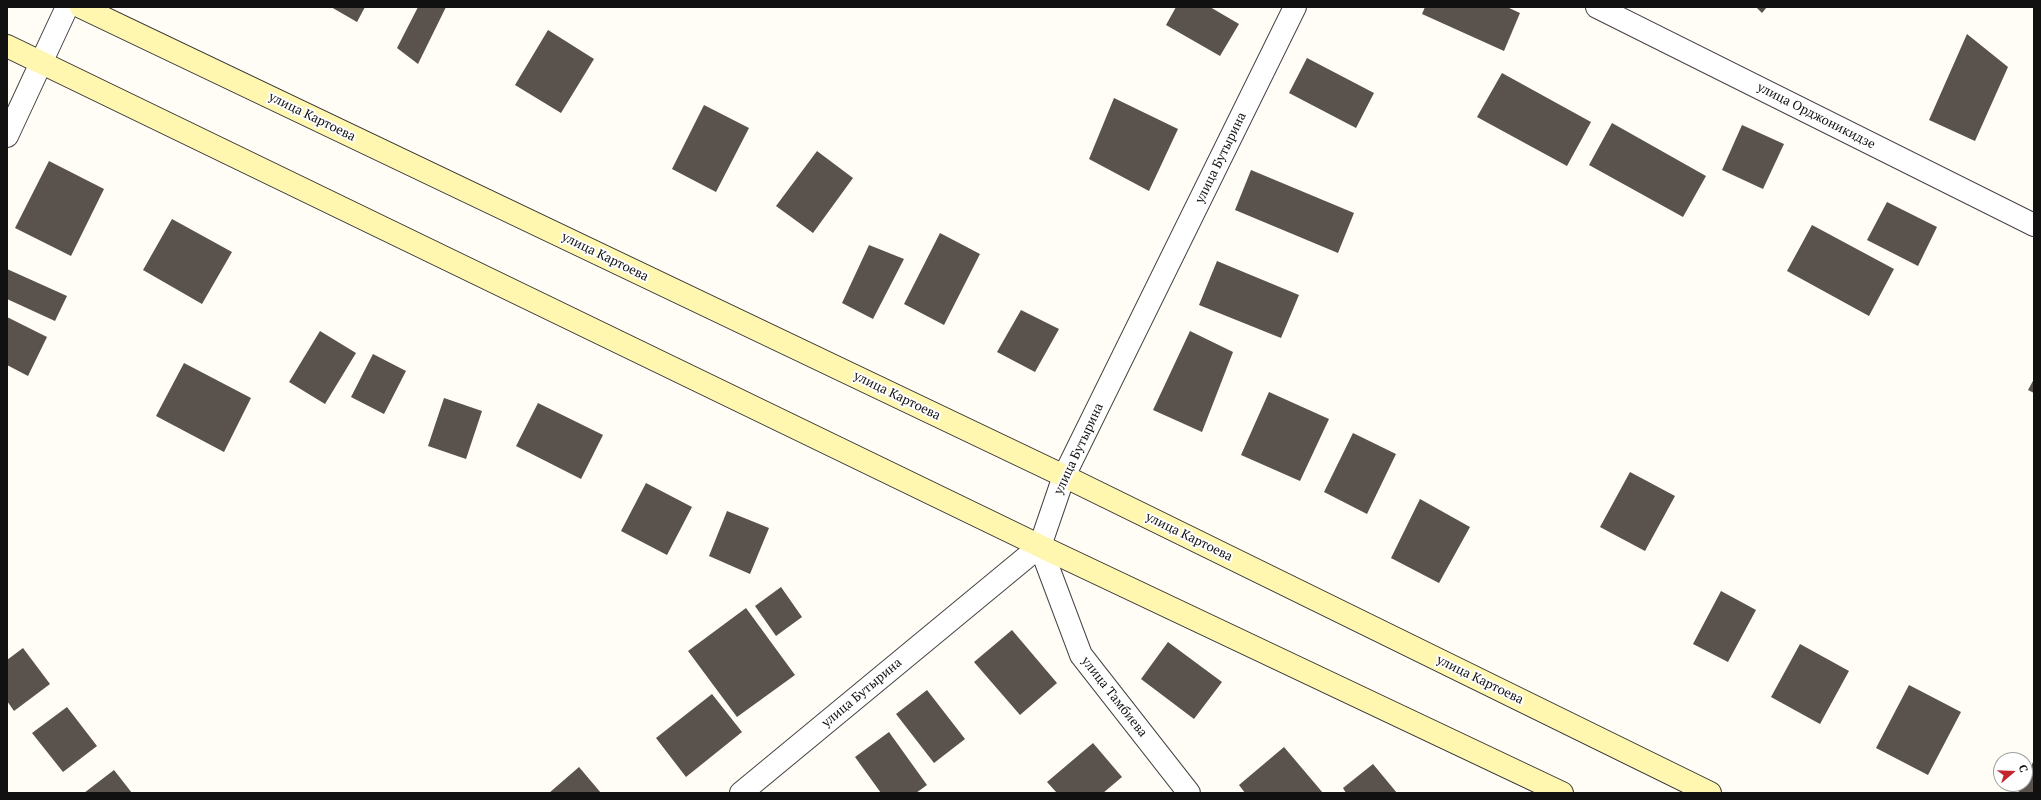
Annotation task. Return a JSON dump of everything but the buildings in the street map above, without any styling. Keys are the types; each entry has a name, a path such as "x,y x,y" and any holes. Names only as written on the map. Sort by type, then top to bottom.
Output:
{"main road":[{"name":"улица Картоева","path":"81,7 1064,476 1710,793"},
{"path":"7,46 1040,546 1562,793"}],"street":[{"path":"7,136 68,7"},
{"name":"улица Бутырина","path":"742,793 1040,546 1064,476 1296,7"},
{"name":"улица Орджоникидзе","path":"1598,7 2034,225"},
{"name":"улица Тамбиева","path":"1040,546 1081,655 1189,793"}]}
